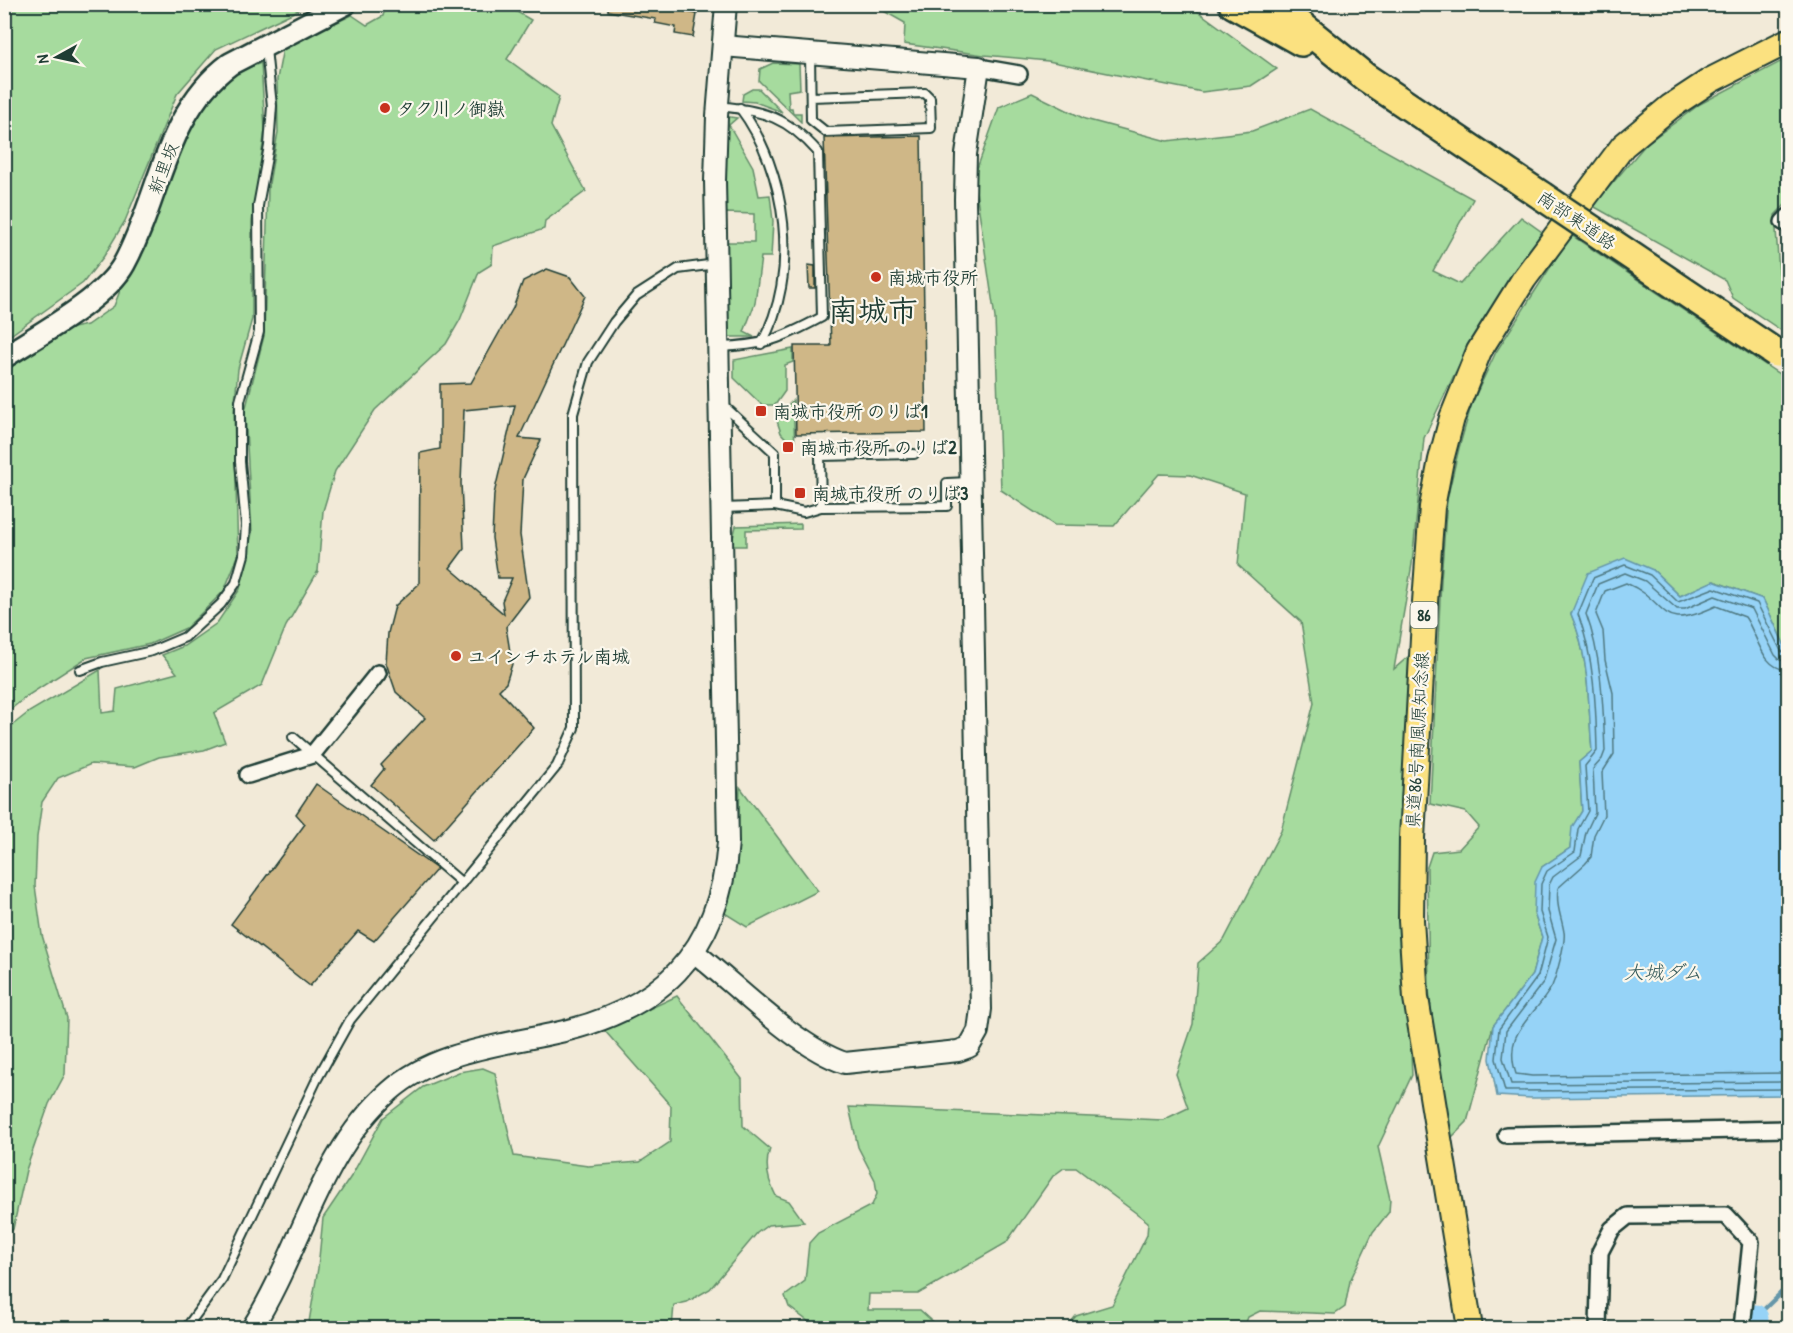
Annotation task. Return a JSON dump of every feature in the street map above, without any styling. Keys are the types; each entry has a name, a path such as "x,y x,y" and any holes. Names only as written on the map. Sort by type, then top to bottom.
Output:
{"highway":[{"path":"1233,4 1365,77"},
{"path":"1275,4 1365,77"},
{"name":"南部東道路","path":"1365,77 1782,358"}],"main road":[{"name":"新里坂","path":"4,357 82,305 114,278 123,265 177,132 195,97 217,74 230,64 266,48 345,4"},
{"name":"県道86号南風原知念線","path":"1470,1329 1416,998 1411,920 1412,838 1425,602 1432,507 1441,460 1452,418 1479,351 1524,279 1623,146 1670,107 1711,80 1788,42"}],"street":[{"path":"252,1329 280,1278 320,1188 344,1145 357,1125 392,1090 432,1064 455,1056 577,1028 613,1016 662,985 694,952 704,938 722,892 728,850 716,264 717,106 726,4"},
{"path":"723,46 979,67 1019,74"},
{"path":"694,952 804,1042 828,1058 845,1063 939,1054 969,1047 978,1031 981,1009 965,199 966,154 979,67"},
{"path":"248,775 312,755 378,673"},
{"path":"1506,1135 1788,1129"},
{"path":"1598,1329 1600,1252 1612,1229 1628,1216 1726,1215 1751,1242 1742,1329"}],"lane":[{"path":"80,670 102,662 152,651 184,637 221,604 236,583 244,555 246,525 240,462 240,401 259,332 258,206 269,146 272,106 266,48"},
{"path":"810,53 811,120 826,132 931,128 930,98 924,93 811,97"},
{"path":"717,106 753,110 787,122 818,152 822,317 782,339 761,344 718,348"},
{"path":"740,108 757,130 782,202 784,266 779,293 761,344"},
{"path":"186,1329 222,1279 317,1079 350,1020 557,766 574,728 573,414 588,362 614,322 636,296 678,269 716,264"},
{"path":"718,401 775,453 775,506"},
{"path":"821,507 820,456 914,454"},
{"path":"721,508 775,506 804,512 821,507 947,506 947,483 972,482"},
{"path":"293,737 462,883"}],"green space":[{"path":"5,4 309,5 216,49 177,94 125,221 104,256 83,283 5,339"},
{"path":"386,5 505,5 531,20 507,59 559,97 551,126 586,191 545,221 544,229 493,246 492,264 479,272 460,320 446,344 375,410 335,471 323,511 318,571 286,626 262,685 214,713 225,742 204,750 159,757 135,767 91,764 58,778 42,802 37,837 35,886 42,935 67,1018 65,1074 49,1104 26,1170 13,1229 5,1237 5,731 29,712 100,670 102,713 115,711 117,689 177,673 162,655 184,646 217,623 240,589 252,533 245,411 264,336 268,189 278,132 277,79 283,48 352,15 367,25 383,16"},
{"path":"873,5 1189,5 1277,69 1251,86 1202,92 1048,61 904,44 905,23"},
{"path":"1788,58 1788,202 1775,215 1779,273 1788,292 1788,323 1782,331 1733,298 1725,280 1593,206 1646,144 1700,104"},
{"path":"261,63 265,130 252,222 252,319 238,369 234,412 238,556 224,591 186,628 150,644 86,658 27,696 5,714 5,372 58,331 87,325 114,306 187,121 211,91 234,73"},
{"path":"773,63 799,64 800,89 788,91 789,108 792,108 793,113 801,113 801,122 759,81 760,69"},
{"path":"752,89 759,89 782,112 755,102 742,101 743,94"},
{"path":"1032,93 1085,119 1167,141 1252,131 1310,109 1473,199 1433,271 1460,284 1521,217 1542,232 1467,348 1424,438 1412,564 1394,669 1409,656 1402,853 1412,1075 1378,1147 1390,1199 1389,1212 1373,1232 1350,1281 1345,1307 1335,1314 1260,1311 1248,1317 1244,1328 1066,1328 1076,1316 1112,1305 1147,1235 1148,1222 1076,1168 1064,1168 1053,1176 1006,1243 918,1294 869,1294 868,1310 920,1310 940,1328 817,1328 789,1307 785,1296 805,1281 809,1243 818,1233 872,1205 877,1194 875,1180 858,1147 849,1107 1163,1120 1188,1108 1176,1074 1193,1024 1198,963 1224,940 1281,831 1314,703 1301,622 1238,565 1245,493 1190,475 1159,474 1114,526 1054,525 1001,490 995,318 974,177 999,107"},
{"path":"723,116 737,118 729,125 753,167 759,196 770,195 773,221 771,257 761,257 755,303 744,332 754,337 726,337 723,321 720,172","holes":["725,213 754,214 754,242 724,242"]},
{"path":"1571,235 1788,380 1788,653 1763,599 1714,581 1680,596 1653,570 1571,614 1585,664 1592,751 1579,762 1582,811 1573,827 1570,848 1542,867 1534,913 1542,937 1532,975 1493,1026 1467,1122 1451,1138 1438,1068 1429,990 1427,867 1432,852 1459,849 1479,827 1466,812 1430,804 1447,499 1472,403 1496,352"},
{"path":"793,349 793,362 785,365 785,391 775,405 762,405 734,378 734,360"},
{"path":"793,400 795,448 781,433 776,418"},
{"path":"801,524 801,529 746,530 746,546 731,546 736,526"},
{"path":"740,787 818,891 747,927 723,912 735,866"},
{"path":"677,996 742,1079 743,1126 770,1149 767,1167 773,1190 776,1196 789,1201 804,1222 768,1225 757,1233 710,1289 687,1302 674,1305 672,1328 308,1328 318,1268 323,1218 352,1175 383,1118 423,1087 459,1072 483,1068 495,1073 514,1156 588,1166 640,1162 670,1142 671,1106 604,1030"}],"water":[{"name":"大城ダム","path":"1625,558 1653,570 1680,596 1713,581 1763,599 1788,653 1788,1095 1532,1098 1497,1096 1490,1059 1493,1026 1532,975 1542,937 1534,913 1535,882 1542,867 1570,848 1572,827 1582,811 1579,762 1592,751 1585,664 1571,614 1588,573"}],"building":[{"path":"608,4 677,4 676,10 697,14 693,37 675,34 676,27 655,23 656,19 608,11"},
{"name":"南城市役所","path":"921,136 926,432 796,434 794,346 831,346 824,138"},
{"path":"808,265 815,266 815,288 809,288"},
{"path":"547,269 570,277 585,296 519,438 541,440 523,479 520,535 529,597 506,627 512,664 506,683 499,690 534,728 434,840 371,785 384,769 381,765 425,718 396,692 386,663 388,633 395,606 419,584 420,453 440,449 440,384 471,383 513,308 523,281","holes":["515,405 494,494 492,538 498,578 512,578 502,601 504,614 450,568 464,549 461,483 464,410"]},
{"path":"316,784 437,869 374,941 358,931 310,986 231,924 305,824 296,814"}],"waterway":[{"path":"1755,1318 1788,1286"},
{"path":"1754,1328 1755,1318"}],"place":[{"name":"タク川ノ御嶽","path":"385,108"},
{"name":"南城市役所","path":"876,277"},
{"name":"南城市役所 のりば1","path":"761,411"},
{"name":"南城市役所 のりば2","path":"788,447"},
{"name":"南城市役所 のりば3","path":"800,493"},
{"name":"ユインチホテル南城","path":"456,656"}],"district":[{"name":"南城市","path":"873,310"}]}
